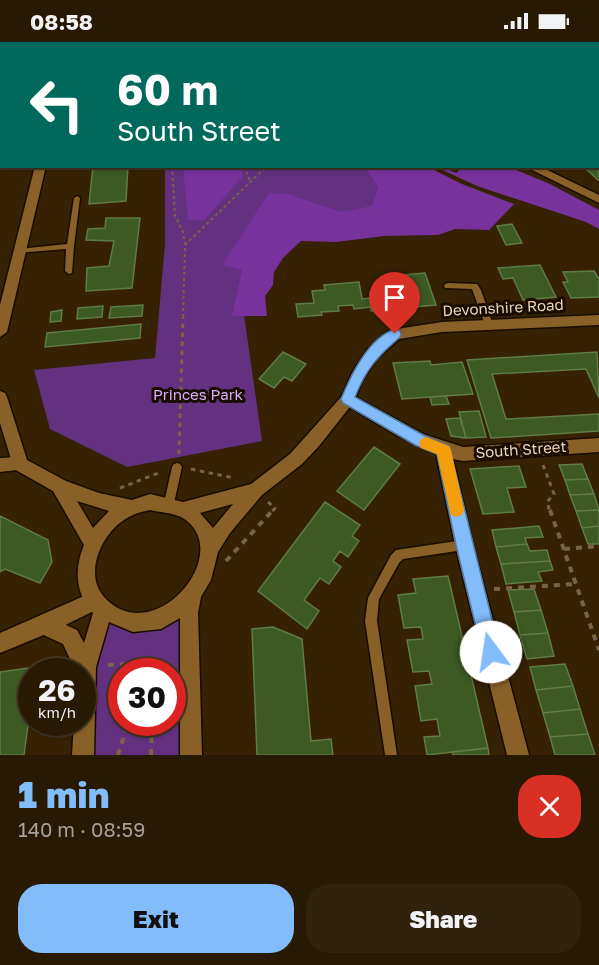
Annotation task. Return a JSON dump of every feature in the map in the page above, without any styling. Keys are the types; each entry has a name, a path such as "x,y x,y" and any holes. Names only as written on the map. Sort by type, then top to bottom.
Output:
{"main road":[{"path":"0,332 3,305 40,168"},
{"path":"533,168 599,199"},
{"name":"Devonshire Road","path":"256,490 296,459 348,399 357,377 372,354 395,334 442,327 599,320"},
{"path":"0,397 20,464"},
{"name":"South Street","path":"348,399 420,441 463,454 599,445"},
{"path":"444,450 464,545 518,755"},
{"path":"0,465 20,464 60,488 96,502 131,507"},
{"path":"60,488 93,543"},
{"path":"88,658 98,605 86,571 89,551 98,533 113,518 131,507 150,502 177,506 256,490"},
{"path":"210,549 224,527 256,490"},
{"path":"98,605 117,618 134,622 152,621 174,612 192,597 203,580 209,562 210,549 203,526 177,506"},
{"path":"191,755 189,613 192,597"},
{"path":"0,643 98,605"},
{"path":"44,625 70,637 81,658"},
{"path":"83,755 84,736"}],"lane":[{"path":"69,271 77,198"},
{"path":"19,251 70,246"},
{"path":"448,286 474,286 489,325"},
{"path":"177,466 177,506"},
{"path":"391,755 371,621 374,598 400,554 464,545"}],"path":[{"path":"172,168 175,215 183,232 184,245 177,466"},
{"path":"244,168 250,180"},
{"path":"184,245 228,206 250,180 265,168"},
{"path":"537,449 554,494 547,502 599,650"},
{"path":"564,549 599,546"},
{"path":"475,590 576,584"},
{"path":"118,755 124,736"},
{"path":"151,755 152,736"}],"green space":[{"name":"Princes Park","path":"165,168 409,168 426,178 341,222 262,238 241,294 262,441 127,467 50,429 34,370 155,358 165,244"},
{"path":"192,597 191,755 83,755 83,736 96,736 96,658 91,658 103,610 134,622"}],"shaded area":[{"path":"183,168 241,168 243,176 204,220 188,220"},
{"path":"366,168 430,168 462,184 514,204 489,230 455,229 438,235 384,236 336,242 301,241 283,258 274,272 273,285 265,296 267,316 232,316 242,270 222,265 269,193 288,194 341,212 372,206 378,187"},
{"path":"438,168 445,168 456,173 462,168 511,168 550,184 599,210 599,229 586,222 477,186"}],"building":[{"path":"93,168 128,168 126,201 89,204"},
{"path":"585,168 599,168 598,180"},
{"path":"106,218 140,218 132,288 86,291 87,268 109,266 114,241 86,240 88,229 105,228"},
{"path":"512,224 522,243 506,245 497,226"},
{"path":"540,265 556,297 523,300 513,278 503,279 498,268"},
{"path":"594,271 599,279 599,297 571,298 563,282 568,282 563,272"},
{"path":"425,273 436,305 390,309 381,277"},
{"path":"359,282 362,299 369,298 371,307 354,309 353,305 338,306 339,311 298,317 296,304 314,303 312,291 325,290 324,285"},
{"path":"387,297 390,309 371,311 369,298"},
{"path":"143,305 142,316 109,318 111,307"},
{"path":"103,306 102,317 77,319 78,308"},
{"path":"62,310 61,321 50,322 51,312"},
{"path":"141,324 140,338 45,347 47,333"},
{"path":"283,352 306,364 292,381 284,377 274,388 259,379"},
{"path":"597,352 599,398 586,369 492,374 506,419 599,414 599,431 491,438 467,360"},
{"path":"430,361 431,365 462,362 473,394 402,399 393,363"},
{"path":"446,396 449,404 432,405 430,397"},
{"path":"479,411 486,437 466,438 459,412"},
{"path":"460,418 466,438 451,436 446,419"},
{"path":"374,447 400,464 364,510 337,491"},
{"path":"582,464 588,479 565,480 559,465"},
{"path":"519,466 526,487 507,488 514,512 483,514 470,469"},
{"path":"588,479 594,494 570,495 565,480"},
{"path":"594,494 599,510 576,511 570,495"},
{"path":"325,502 360,525 352,536 359,541 348,557 340,551 333,561 341,567 329,584 320,578 304,600 319,611 307,629 258,591"},
{"path":"599,510 599,526 582,528 576,511"},
{"path":"0,516 48,540 52,562 40,583 5,569 0,572"},
{"path":"539,526 543,537 525,538 527,544 496,547 492,530"},
{"path":"599,526 599,544 588,544 582,528"},
{"path":"527,544 530,551 547,550 550,561 501,564 496,547"},
{"path":"550,561 553,570 538,572 542,581 506,584 501,564"},
{"path":"448,576 488,748 427,755 424,737 440,736 437,719 421,721 415,686 432,684 429,671 413,672 407,640 423,639 421,627 404,628 398,595 416,593 413,579"},
{"path":"534,589 541,610 514,612 508,590"},
{"path":"541,610 548,633 520,635 514,612"},
{"path":"273,627 302,639 311,741 331,739 333,755 257,755 252,629"},
{"path":"548,633 554,656 527,659 520,635"},
{"path":"565,664 573,686 536,690 530,667"},
{"path":"18,669 18,736 27,736 24,755 0,755 0,672"},
{"path":"573,686 580,709 543,713 536,690"},
{"path":"580,709 588,734 550,737 543,713"},
{"path":"588,734 595,755 555,755 550,737"},
{"path":"488,748 489,755 453,755 452,752"}],"slow traffic":[{"path":"426,443 444,450 456,510"}],"route":[{"path":"395,334 372,354 357,377 348,399 420,441 444,450 464,545 491,652"}]}
